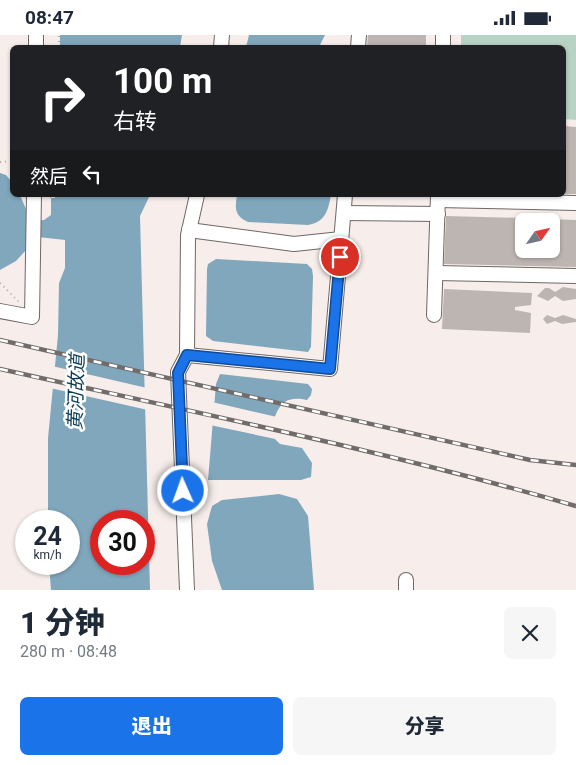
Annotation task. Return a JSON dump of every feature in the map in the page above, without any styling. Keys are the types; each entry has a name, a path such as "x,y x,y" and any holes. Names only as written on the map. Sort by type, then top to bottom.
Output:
{"street":[{"path":"0,311 32,317 37,197"},
{"path":"187,590 178,373 187,355 189,230 197,197"},
{"path":"187,355 330,369 345,197"},
{"path":"344,213 438,203 576,203"},
{"path":"434,315 438,203"},
{"path":"189,230 294,244 341,239"},
{"path":"436,273 576,277"}],"path":[{"path":"0,283 19,302"}],"green space":[{"path":"461,35 576,35 576,120 566,119 566,45 461,45"}],"water":[{"path":"60,35 182,35 180,45 60,45"},
{"path":"249,35 325,35 320,45 246,45"},
{"name":"黄河故道","path":"0,173 6,175 10,180 10,197 21,197 31,221 44,220 51,215 51,198 55,197 149,197 140,216 148,510 90,510 90,575 150,575 150,590 51,590 50,575 80,575 80,510 48,510 48,438 58,335 59,283 65,268 65,240 38,237 16,261 0,270"},
{"path":"237,197 331,197 325,215 314,224 308,225 248,222 243,220 236,211"},
{"path":"216,259 307,264 312,269 311,347 308,352 213,341 206,336 207,269 208,264"},
{"path":"220,374 308,384 312,389 311,395 307,400 298,399 285,402 277,412 270,434 280,444 302,448 312,463 311,477 301,480 208,480 216,384"},
{"path":"279,494 297,499 308,516 314,590 222,590 212,561 207,524 212,506 222,500"}],"pier":[{"path":"52,366 147,388 148,410 50,388"},
{"path":"212,402 277,417 273,433 280,440 210,425"}],"building":[{"path":"368,35 426,35 426,45 367,45"},
{"path":"566,126 576,127 576,194 566,194"},
{"path":"446,216 515,218 515,258 560,258 560,219 576,220 576,267 444,264"},
{"path":"563,287 576,289 576,299 563,301 555,296 548,301 537,296 545,288 555,292"},
{"path":"444,289 532,293 531,305 515,307 515,310 531,313 530,333 442,329"},
{"path":"547,315 555,318 563,315 576,319 576,322 562,324 555,321 547,324 543,319"}],"railway":[{"path":"0,340 530,460 576,465"},
{"path":"0,369 433,467 576,506"}],"route":[{"path":"183,491 178,373 187,355 330,369 340,257"}]}
